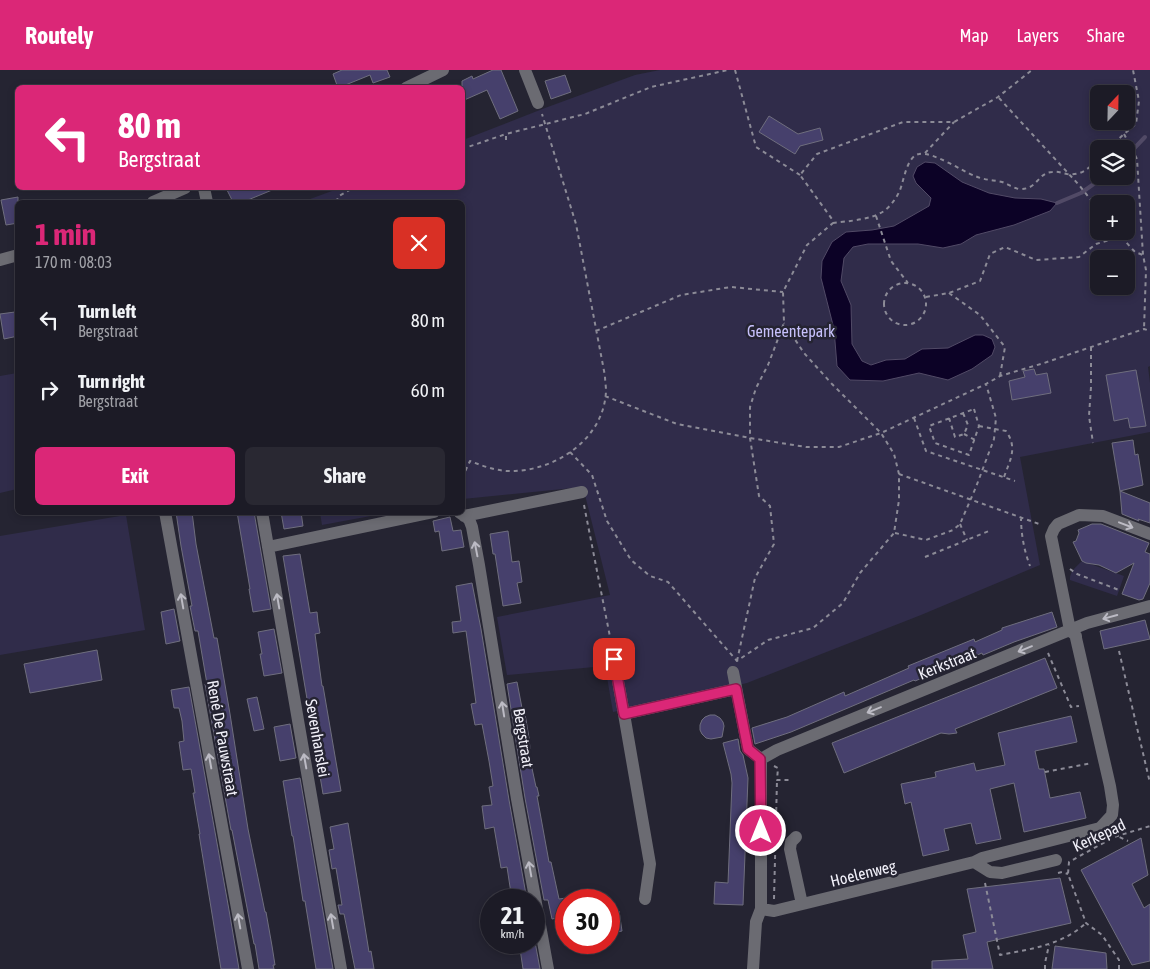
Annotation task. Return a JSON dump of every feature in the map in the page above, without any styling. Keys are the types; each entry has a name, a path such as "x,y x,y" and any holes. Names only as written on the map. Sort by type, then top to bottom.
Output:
{"street":[{"path":"412,85 443,70"},
{"path":"526,70 538,103"},
{"path":"158,200 180,190"},
{"path":"0,260 15,256"},
{"name":"Bergstraat","path":"465,513 582,492"},
{"name":"René De Pauwstraat","path":"166,515 248,969"},
{"name":"Sevenhanslei","path":"263,515 341,969"},
{"path":"268,547 420,515"},
{"name":"Bergstraat","path":"463,515 469,520 472,527 517,798 548,969"},
{"path":"1054,529 1058,524 1079,515 1103,516 1150,534"},
{"name":"Hoelenweg","path":"761,909 774,911 974,862 982,858 1100,828 1112,815 1113,805 1104,760 1076,638 1070,630 1051,536 1054,529"},
{"name":"Kerkstraat","path":"760,759 777,750 1070,630 1088,623 1150,606"},
{"path":"614,659 650,864 645,899"},
{"path":"735,667 736,689 748,749 760,759 761,909 756,922 753,969"},
{"path":"624,714 736,689"},
{"path":"796,837 791,842 790,849 802,904"},
{"path":"974,862 990,872 1002,873 1056,860"}],"path":[{"path":"465,148 506,134 585,114 651,87 728,70"},
{"path":"735,70 756,147 800,175 833,223"},
{"path":"925,154 954,122 998,97 1032,70"},
{"path":"1118,140 1136,124 1139,101 1133,70"},
{"path":"998,97 1090,199"},
{"path":"465,472 470,461 497,470 514,471 548,464 563,457 588,436 598,422 604,407 606,396 605,376 576,224 538,103"},
{"path":"800,175 817,154 903,122 954,122"},
{"path":"506,134 506,140"},
{"path":"1124,134 1138,159 1143,254 1146,270 1144,329"},
{"path":"735,667 756,578 774,544 770,506 759,496 750,438 750,408 756,388 768,365 784,324 783,292 807,245 833,223 876,216 886,210 900,190 911,159 918,154 936,157 978,178 1026,189 1049,172 1054,171 1077,175 1090,167"},
{"path":"337,200 339,196 350,190"},
{"path":"876,216 891,261 908,283"},
{"path":"926,297 949,293 980,281 990,254 1005,247 1036,260 1080,257 1096,244 1110,240"},
{"path":"1123,240 1135,252 1143,254"},
{"path":"902,282 919,287 926,297 927,305 925,312 916,323 902,325 894,323 885,312 885,297 889,290 902,282"},
{"path":"596,331 681,294 731,287 783,292"},
{"path":"949,293 980,315 1004,348 1000,376"},
{"path":"735,667 768,640 813,628 843,603 860,573 894,532 899,500 899,474 894,454 881,433 804,353 784,324"},
{"path":"606,396 677,424 806,447 839,447 881,433 1000,376 1144,329 1150,331"},
{"path":"1091,347 1090,416 1093,443"},
{"path":"894,532 926,540 953,530 960,524 994,439 996,418 986,384"},
{"path":"974,409 979,426 969,455 935,443 929,426 949,418 974,409"},
{"path":"964,413 968,425 964,434"},
{"path":"914,418 926,451 1015,481"},
{"path":"949,418 955,437 964,434 975,440"},
{"path":"979,426 1006,431 1011,437 1013,450 1004,477"},
{"path":"570,452 592,475 607,521 631,560 650,576 668,582 735,667"},
{"path":"899,474 1054,529"},
{"path":"582,492 614,659"},
{"path":"1021,518 1025,553 1030,566"},
{"path":"960,524 968,540"},
{"path":"925,557 989,531"},
{"path":"1057,563 1077,574 1119,590"},
{"path":"1048,650 1070,707 1082,705"},
{"path":"1119,652 1150,784"},
{"path":"760,759 778,768 774,911"},
{"path":"1045,772 1104,760"},
{"path":"777,780 790,780"},
{"name":"Kerkepad","path":"1086,923 1068,874 1069,862 1114,837 1150,826"},
{"path":"985,878 1000,955 1049,945 1076,932 1086,923 1102,935 1119,960 1119,969"},
{"path":"1045,969 1049,945"}],"green space":[{"name":"Gemeentepark","path":"660,70 1150,70 1150,366 1148,367 1150,383 1150,432 1020,457 1040,565 921,615 747,683 613,712 605,666 507,675 497,617 610,595 583,487 465,499 465,200 307,200 335,190 465,190 465,139 635,75"},
{"path":"15,373 15,489 0,493 0,376"},
{"path":"126,515 145,630 0,655 0,536"},
{"path":"320,515 376,515 322,525"},
{"path":"1082,561 1124,576 1117,596 1070,580 1072,572"}],"shaded area":[{"path":"925,162 935,163 962,182 989,193 1015,198 1041,199 1057,203 1050,211 1014,225 976,235 961,244 943,248 918,244 868,244 853,247 844,258 841,281 851,305 852,344 862,361 871,365 886,360 905,359 922,349 948,348 975,335 983,335 992,339 995,347 992,355 972,369 948,380 919,373 883,381 850,380 837,366 834,329 821,278 822,261 832,242 846,232 894,226 929,206 931,198 916,183 913,176 917,167"}],"building":[{"path":"342,70 387,70 390,77 373,83 370,75 345,85 337,85 333,74"},
{"path":"493,70 501,70 518,111 500,119 487,90 465,100 465,85 462,85 462,81 472,76 473,79"},
{"path":"565,75 571,92 551,99 545,81"},
{"path":"769,116 798,134 820,128 823,140 800,146 795,154 759,132"},
{"path":"227,190 272,190 248,200 232,200"},
{"path":"18,197 18,200 15,200 15,224 6,225 1,200"},
{"path":"15,312 15,337 4,339 0,314"},
{"path":"1034,369 1036,375 1047,373 1051,393 1012,400 1009,381 1025,377 1023,371"},
{"path":"1136,370 1146,426 1130,428 1128,418 1114,421 1106,375"},
{"path":"1133,440 1135,455 1138,454 1143,485 1120,491 1112,443"},
{"path":"1120,491 1150,503 1150,523 1122,514"},
{"path":"176,515 192,515 214,638 217,638 248,829 272,946 274,969 259,969 231,830 205,684 207,684 198,631 195,631 190,606 192,606"},
{"path":"238,515 255,515 271,609 253,612"},
{"path":"282,515 301,515 303,526 284,529"},
{"path":"450,517 453,531 461,530 464,547 442,551 439,531 435,532 433,521"},
{"path":"1092,524 1101,524 1149,543 1145,552 1150,554 1150,583 1143,599 1139,600 1122,594 1134,563 1116,573 1099,565 1082,561 1073,542 1076,541 1079,533 1078,530"},
{"path":"508,531 512,562 519,561 522,582 517,583 521,603 503,606 490,534"},
{"path":"300,554 310,613 317,612 320,633 315,634 322,686 341,791 323,794 283,556"},
{"path":"472,583 525,889 510,889 507,867 501,868 494,827 485,829 482,806 492,805 489,787 493,786 482,724 475,725 471,704 476,703 466,631 453,633 452,622 461,621 456,586"},
{"path":"174,609 180,641 166,644 161,612"},
{"path":"1052,612 1057,627 983,655 982,653 791,732 755,744 752,728 787,717 844,692 845,696 909,668 908,666 974,639 975,642 1002,630 1002,628"},
{"path":"1145,620 1150,639 1104,649 1100,631"},
{"path":"274,629 282,673 264,676 258,632"},
{"path":"97,650 102,680 30,693 24,664"},
{"path":"1045,658 1057,688 955,729 957,733 941,733 844,773 832,743"},
{"path":"517,682 522,708 524,708 529,738 530,749 528,750 539,796 537,796 549,862 551,862 557,889 555,889 555,918 552,919 548,900 545,900 545,889 542,889 507,684"},
{"path":"189,687 239,969 221,969 199,834 191,769 183,770 179,742 184,741 182,721 179,708 174,708 171,690"},
{"path":"257,697 264,729 254,731 247,699"},
{"path":"710,715 715,715 723,722 722,737 711,739 706,738 702,734 700,725 702,720"},
{"path":"1071,716 1077,742 1035,751 1039,769 1044,769 1050,798 1080,792 1086,818 1024,832 1014,783 990,789 1001,839 976,844 971,823 944,829 949,850 923,856 911,802 905,804 901,784 936,777 935,772 974,763 976,771 1005,765 998,733"},
{"path":"290,724 296,758 280,761 274,727"},
{"path":"738,739 748,778 743,905 714,904 715,882 728,883 732,783 723,743"},
{"path":"300,778 333,969 316,969 305,901 303,901 283,781"},
{"path":"348,823 369,952 371,951 374,969 355,969 344,914 340,914 338,905 342,905 336,868 332,869 329,850 334,849 330,827"},
{"path":"1141,838 1148,875 1132,884 1144,908 1150,904 1150,961 1132,965 1081,870"},
{"path":"1060,878 1071,923 987,942 993,969 932,969 932,961 968,959 963,935 976,932 967,889"},
{"path":"1055,946 1106,953 1107,969 1052,969"},
{"path":"521,954 537,954 540,969 523,969"}],"waterway":[{"path":"1135,148 1145,137"},
{"path":"1057,203 1081,193 1092,185"}],"route":[{"path":"614,659 624,714 736,689 748,749 760,759 761,831"}]}
